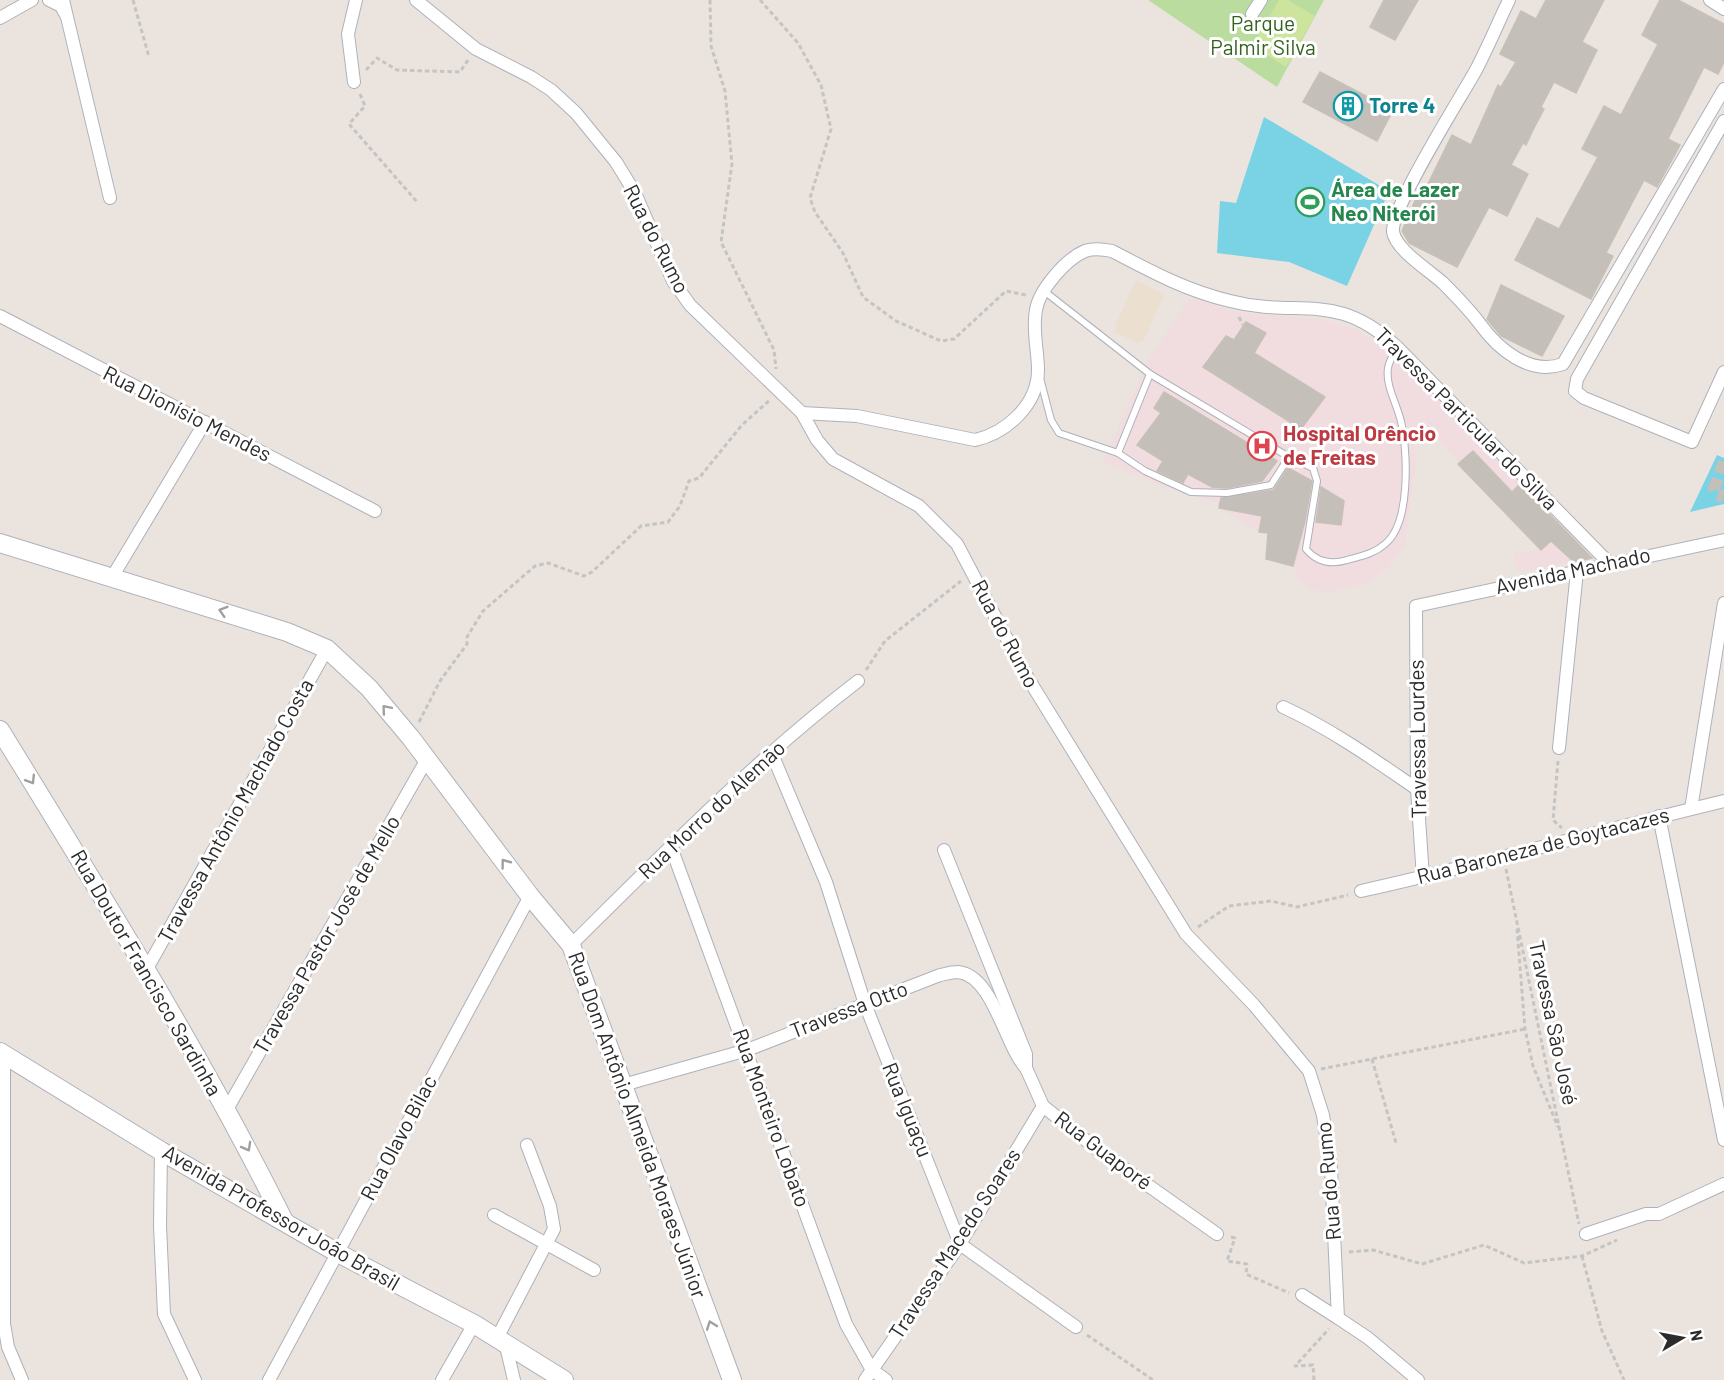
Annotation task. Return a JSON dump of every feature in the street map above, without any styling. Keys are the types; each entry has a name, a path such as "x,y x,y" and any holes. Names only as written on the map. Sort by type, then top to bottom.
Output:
{"main road":[{"name":"Rua Dom Antônio Almeida Moraes Júnior","path":"0,543 287,632 327,649 369,688 411,738 530,896 571,945 732,1380"},
{"name":"Rua Doutor Francisco Sardinha","path":"0,730 146,972 226,1111 284,1221"},
{"name":"Avenida Professor João Brasil","path":"2,1053 161,1151 336,1252 474,1324 501,1343 564,1380"}],"street":[{"path":"0,18 32,0"},
{"path":"49,0 61,6 67,16"},
{"path":"63,0 110,198"},
{"path":"354,82 348,34 356,0"},
{"name":"Rua do Rumo","path":"416,0 476,49 531,77 551,90 576,113 616,162 635,193 673,281 690,304 802,413 817,440 833,459 919,506 957,544 1026,675 1186,934 1254,1005 1309,1071 1323,1115 1329,1158 1338,1318"},
{"path":"1252,14 1261,0"},
{"path":"1509,0 1476,69 1412,182 1396,216 1393,231 1400,246 1467,308 1492,341 1525,364 1548,369 1563,364 1724,89"},
{"path":"1710,0 1724,9"},
{"path":"1724,122 1577,379 1575,391 1584,398 1692,442 1724,372"},
{"name":"Travessa Particular do Silva","path":"1042,294 1074,259 1083,252 1100,248 1112,251 1192,291 1232,302 1334,310 1370,324 1397,346 1609,563"},
{"path":"802,413 857,416 975,440 990,437 1017,418 1028,401 1038,372 1036,309 1042,294"},
{"name":"Rua Dionísio Mendes","path":"0,316 375,511"},
{"path":"111,579 205,422"},
{"name":"Avenida Machado","path":"1421,603 1724,540"},
{"path":"1559,748 1577,571"},
{"name":"Travessa Lourdes","path":"1421,603 1416,606 1417,789 1423,878"},
{"path":"1691,809 1724,603"},
{"name":"Travessa Antônio Machado Costa","path":"146,972 327,649"},
{"name":"Rua Morro do Alemão","path":"571,945 802,724 858,681"},
{"path":"1283,707 1316,722 1349,742 1417,789"},
{"name":"Rua Iguaçu","path":"772,754 826,882 865,1004 960,1244"},
{"name":"Travessa Pastor José de Mello","path":"226,1111 427,759"},
{"name":"Rua Baroneza de Goytacazes","path":"1361,891 1503,859 1659,816 1724,801"},
{"path":"1659,816 1724,1140"},
{"name":"Rua Monteiro Lobato","path":"671,847 846,1324 868,1375 885,1380"},
{"name":"Rua Guaporé","path":"944,850 1026,1054 1026,1068 1043,1106 1098,1150 1217,1234"},
{"name":"Rua Olavo Bilac","path":"269,1380 530,896"},
{"name":"Travessa Otto","path":"623,1085 747,1050 940,975 959,972 972,978 992,1001 1017,1058 1026,1068"},
{"path":"2,1053 4,1324 8,1347 22,1380"},
{"name":"Travessa Macedo Soares","path":"868,1375 960,1244 1043,1106"},
{"path":"514,1380 501,1343 554,1229 554,1220 527,1145"},
{"path":"161,1151 160,1226 164,1314 195,1380"},
{"path":"1586,1234 1646,1214 1659,1214 1724,1184"},
{"path":"494,1215 594,1270"},
{"path":"960,1244 1076,1327"},
{"path":"1302,1295 1368,1338 1418,1380"},
{"path":"442,1380 474,1324"}],"lane":[{"path":"1042,294 1150,374 1289,457 1313,468 1316,474 1306,549 1310,554 1328,562 1343,561 1372,553 1387,543 1397,526 1407,460 1402,423 1389,383 1388,368 1397,346"},
{"path":"1038,372 1053,427 1059,433 1118,453 1145,471 1191,492 1211,493 1271,485 1289,457"},
{"path":"1118,453 1150,374"}],"path":[{"path":"133,0 149,57"},
{"path":"411,738 441,681 467,644 466,637 483,611 535,566 548,563 584,576 592,572 641,526 668,522 680,506 689,481 699,478 742,425 779,392 774,350 720,242 732,164 725,91 711,46 710,0"},
{"path":"760,0 798,44 821,85 831,129 810,198 815,212 843,253 863,297 896,321 941,341 954,339 1006,291 1042,294"},
{"path":"418,204 349,124 365,106 354,82 377,58 397,70 459,72 476,49"},
{"path":"858,681 885,641 928,604 972,573"},
{"path":"1559,748 1553,820 1562,828"},
{"name":"Travessa São José","path":"1503,859 1580,1231 1586,1234"},
{"path":"1186,934 1229,906 1270,902 1297,907 1361,891"},
{"name":"Travessa São José","path":"1516,919 1525,1029 1533,1066 1561,1134"},
{"path":"1309,1071 1525,1029"},
{"path":"1372,1059 1396,1143"},
{"path":"1217,1234 1235,1238 1227,1261 1247,1264 1246,1274 1291,1294 1302,1295"},
{"path":"1335,1253 1373,1250 1422,1264 1484,1245 1524,1263 1582,1256 1602,1331 1624,1380"},
{"path":"1314,1380 1313,1365 1295,1366 1338,1318"},
{"path":"1076,1327 1152,1380"}],"shaded area":[{"path":"1136,280 1164,295 1144,340 1137,343 1115,332 1116,324"},
{"name":"Hospital Orêncio de Freitas","path":"1190,298 1237,312 1326,320 1357,330 1405,367 1590,555 1588,559 1517,572 1513,554 1540,549 1430,431 1412,431 1416,461 1405,544 1387,569 1368,583 1336,591 1317,591 1300,582 1293,566 1266,559 1268,533 1259,532 1219,508 1219,503 1164,487 1103,461 1149,359"}],"green space":[{"name":"Parque Palmir Silva","path":"1148,0 1324,0 1277,87"},
{"path":"1279,0 1288,0 1315,16 1286,67 1252,46"}],"water":[{"name":"Área de Lazer Neo Niterói","path":"1264,117 1389,191 1347,286 1289,262 1217,253 1220,201 1236,203"},
{"path":"1717,455 1724,458 1724,504 1690,512"}],"building":[{"path":"1384,0 1418,0 1395,40 1370,27"},
{"path":"1546,0 1604,0 1582,42 1597,50 1576,93 1554,82 1541,107 1544,109 1526,145 1523,143 1511,165 1528,174 1507,216 1489,207 1457,267 1409,243 1402,231 1417,196 1421,198 1452,135 1471,145 1498,85 1501,87 1516,62 1500,54 1521,11 1536,19"},
{"path":"1660,0 1678,0 1724,24 1724,62 1718,74 1704,67 1668,139 1680,145 1657,187 1644,180 1606,253 1613,256 1591,299 1515,260 1537,218 1559,229 1598,157 1582,149 1604,106 1621,115 1658,44 1642,35"},
{"name":"Torre 4","path":"1320,72 1393,110 1377,141 1303,102"},
{"path":"1501,285 1564,316 1542,356 1501,336 1487,319"},
{"path":"1246,322 1266,333 1254,353 1325,397 1301,429 1203,367 1226,336 1234,340"},
{"path":"1164,392 1277,461 1262,481 1227,488 1212,487 1188,474 1183,483 1157,471 1163,461 1137,445 1161,413 1154,408"},
{"path":"1473,451 1512,492 1520,484 1592,558 1574,562 1551,541 1541,550 1458,464"},
{"path":"1288,468 1312,481 1305,521 1293,566 1266,559 1268,533 1259,532 1262,516 1219,508 1221,498 1274,490"},
{"path":"1321,487 1344,501 1341,525 1316,522"}],"tunnel":[{"path":"1724,462 1714,489 1716,494 1724,497"}],"place":[{"name":"Torre 4","path":"1348,106"},
{"name":"Área de Lazer Neo Niterói","path":"1310,202"},
{"name":"Hospital Orêncio de Freitas","path":"1262,446"}]}
